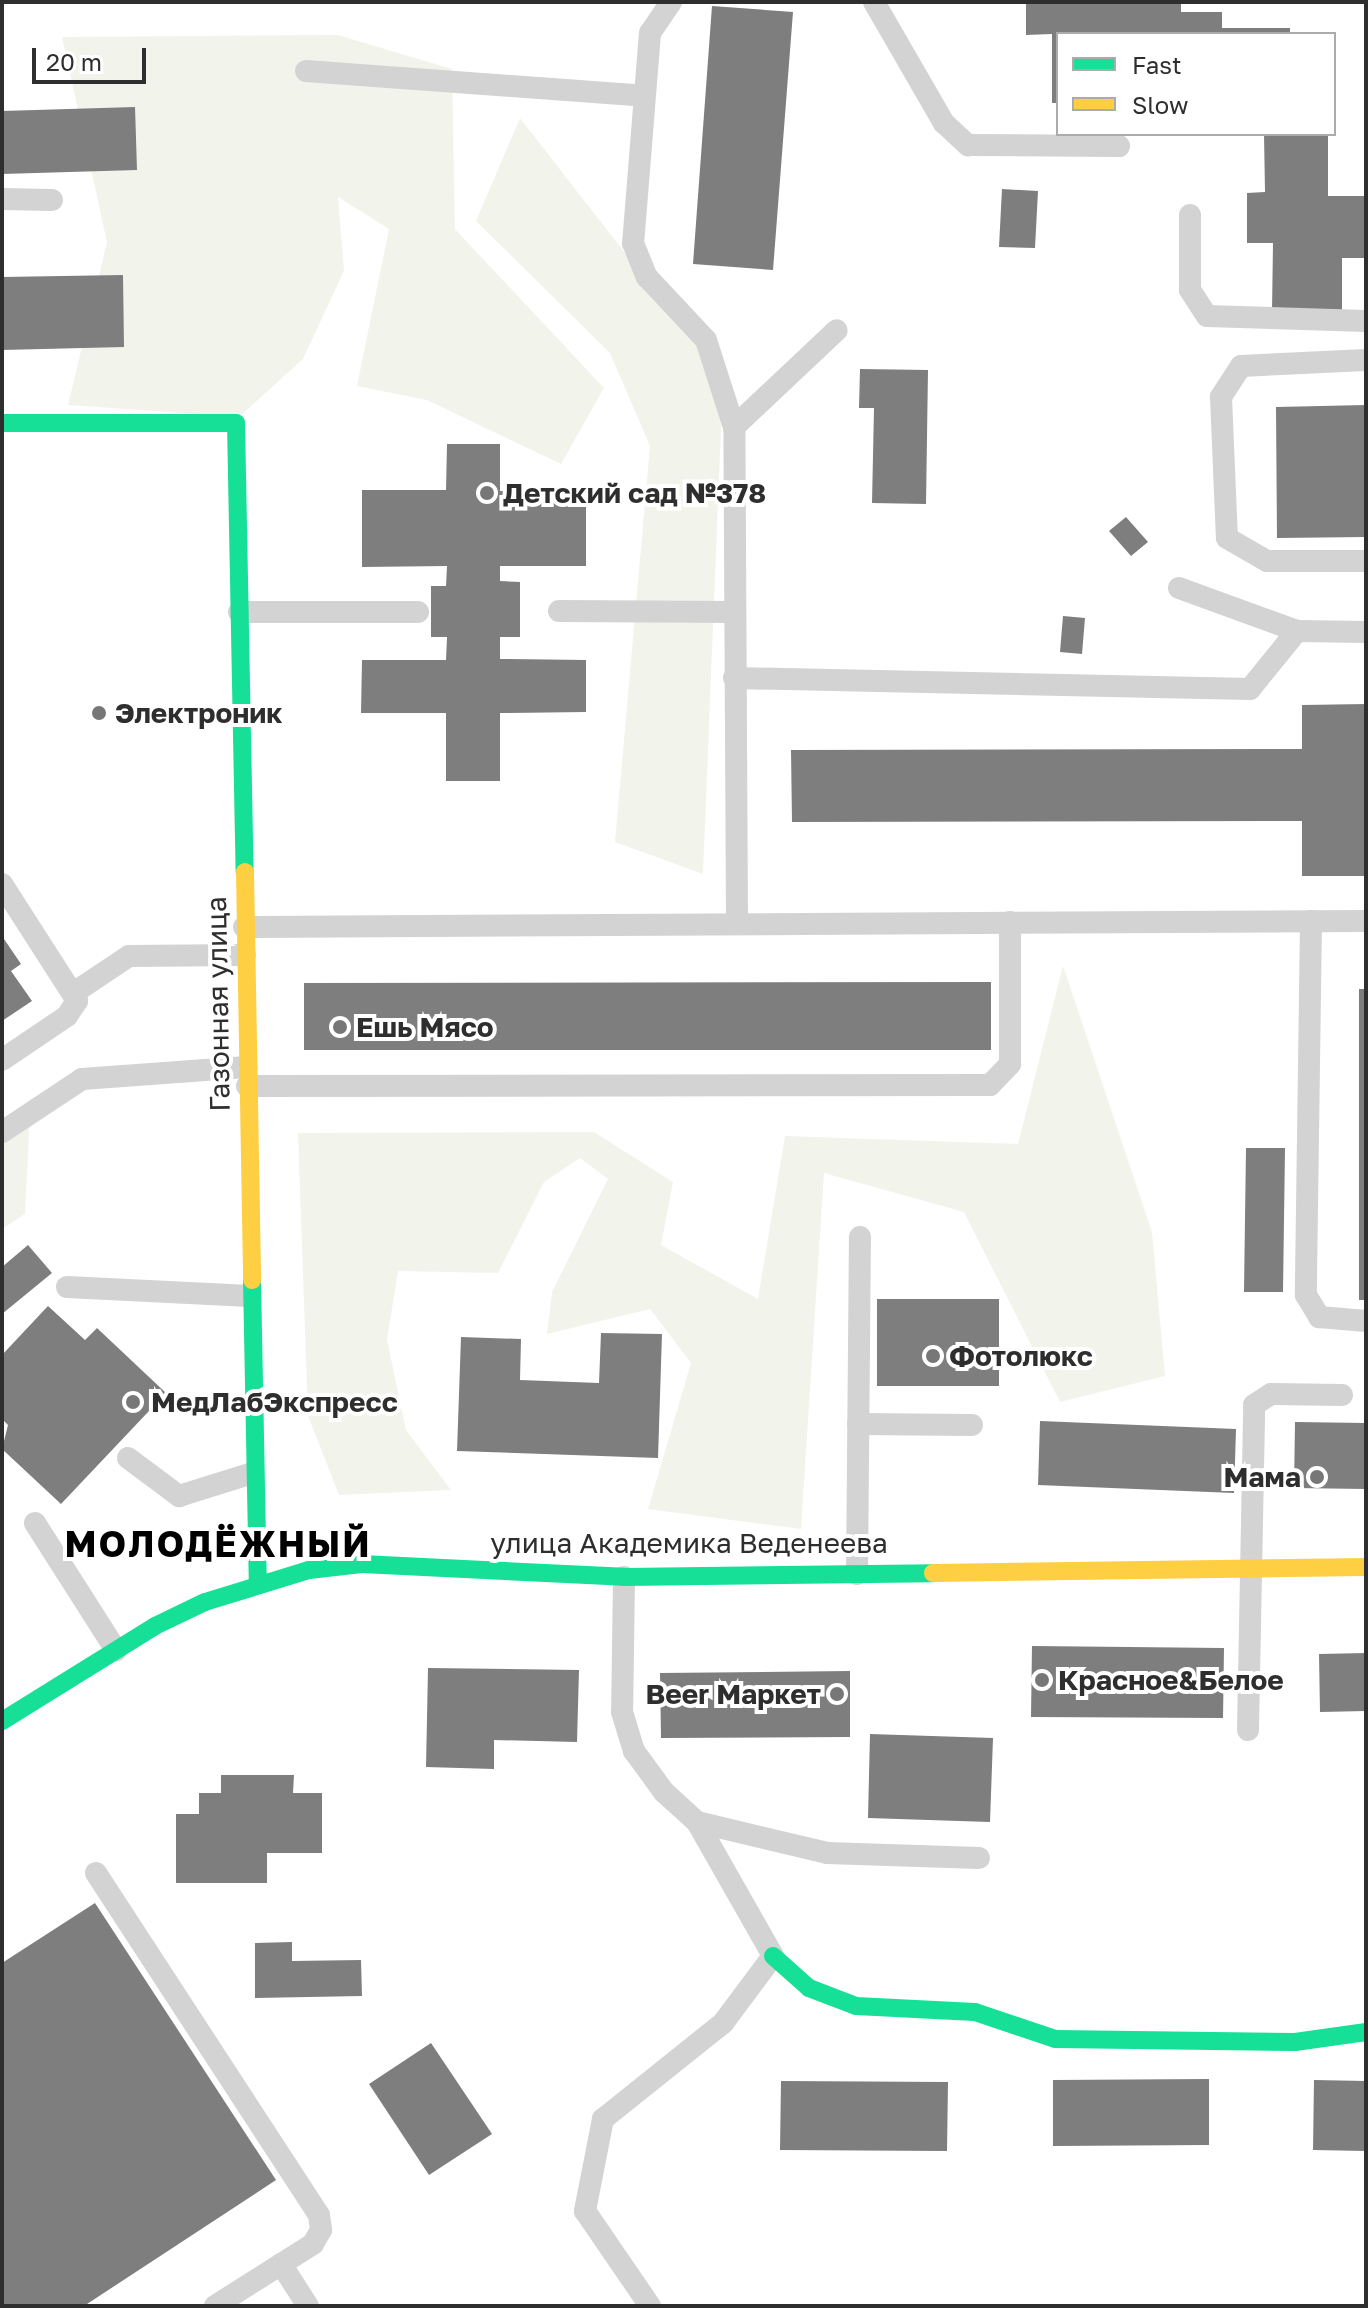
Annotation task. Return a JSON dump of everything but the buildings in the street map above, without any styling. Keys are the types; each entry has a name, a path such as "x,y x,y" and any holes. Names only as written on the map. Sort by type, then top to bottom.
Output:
{"street":[{"name":"Газонная улица","path":"2,423 236,423 253,1473 258,1583"},
{"name":"улица Академика Веденеева","path":"2,1721 116,1650 205,1602 258,1583 362,1564 624,1577 1366,1567"},
{"path":"773,1956 809,1988 856,2006 975,2012 1055,2039 1295,2042 1366,2032"}],"lane":[{"path":"671,2 650,33 633,243 647,277 706,340 734,427 737,924"},
{"path":"874,2 944,123 968,145 1119,146"},
{"path":"306,71 644,96"},
{"path":"2,199 52,200"},
{"path":"1190,215 1190,290 1207,316 1366,321"},
{"path":"734,427 837,330"},
{"path":"1366,360 1264,360 1241,366 1228,379 1221,397 1221,516 1227,538 1267,561 1366,561"},
{"path":"1179,588 1297,631 1366,632"},
{"path":"559,611 735,612"},
{"path":"239,612 418,612"},
{"path":"734,678 1250,689 1297,631"},
{"path":"2,884 75,992"},
{"path":"1311,921 1306,1295 1319,1317 1366,1321"},
{"path":"244,927 1366,921"},
{"path":"2,1132 82,1079 247,1076 990,1085 1010,1064 1010,922"},
{"path":"2,1060 67,1016 75,992 129,956 245,955"},
{"path":"857,1574 860,1237"},
{"path":"67,1287 250,1296"},
{"path":"1248,1730 1254,1405 1271,1394 1342,1395"},
{"path":"858,1424 972,1425"},
{"path":"128,1458 179,1496 253,1473"},
{"path":"35,1523 116,1650"},
{"path":"624,1577 622,1712 634,1751 664,1792 697,1822 773,1956 723,2023 603,2119 585,2211 650,2306"},
{"path":"697,1822 827,1853 979,1858"},
{"path":"96,1873 319,2215 321,2230 313,2244 215,2306"},
{"path":"281,2264 308,2306"}],"shaded area":[{"path":"338,35 452,69 455,229 604,388 561,464 427,400 357,386 389,229 338,197 344,271 303,359 239,417 68,405 107,242 62,37"},
{"path":"520,118 723,379 703,874 615,842 650,446 610,353 476,221"},
{"path":"1063,966 1152,1232 1165,1376 1060,1402 964,1212 824,1173 801,1529 648,1509 691,1363 650,1309 547,1334 552,1292 608,1179 580,1158 544,1182 498,1273 398,1271 387,1340 406,1430 451,1490 339,1495 308,1416 298,1133 594,1132 673,1182 661,1245 758,1299 785,1136 1018,1144"},
{"path":"30,1111 25,1214 2,1229 2,1131"}],"traffic: fast":[{"path":"2,423 236,423 245,872"},
{"path":"252,1280 258,1583"},
{"path":"2,1721 155,1626 205,1602 309,1570 362,1564 624,1577 933,1573"},
{"path":"773,1956 809,1988 856,2006 975,2012 1055,2039 1295,2042 1366,2032"}],"traffic: slow":[{"path":"245,872 252,1280"},
{"path":"933,1573 1366,1567"}],"place":[{"name":"Детский сад №378","path":"487,493"},
{"name":"Электроник","path":"99,713"},
{"name":"Ешь Мясо","path":"340,1027"},
{"name":"Фотолюкс","path":"933,1356"},
{"name":"МедЛабЭкспресс","path":"133,1402"},
{"name":"Мама","path":"1317,1477"},
{"name":"Красное&Белое","path":"1042,1680"},
{"name":"Beer Маркет","path":"837,1694"}],"district":[{"name":"МОЛОДЁЖНЫЙ","path":"218,1544"}]}
